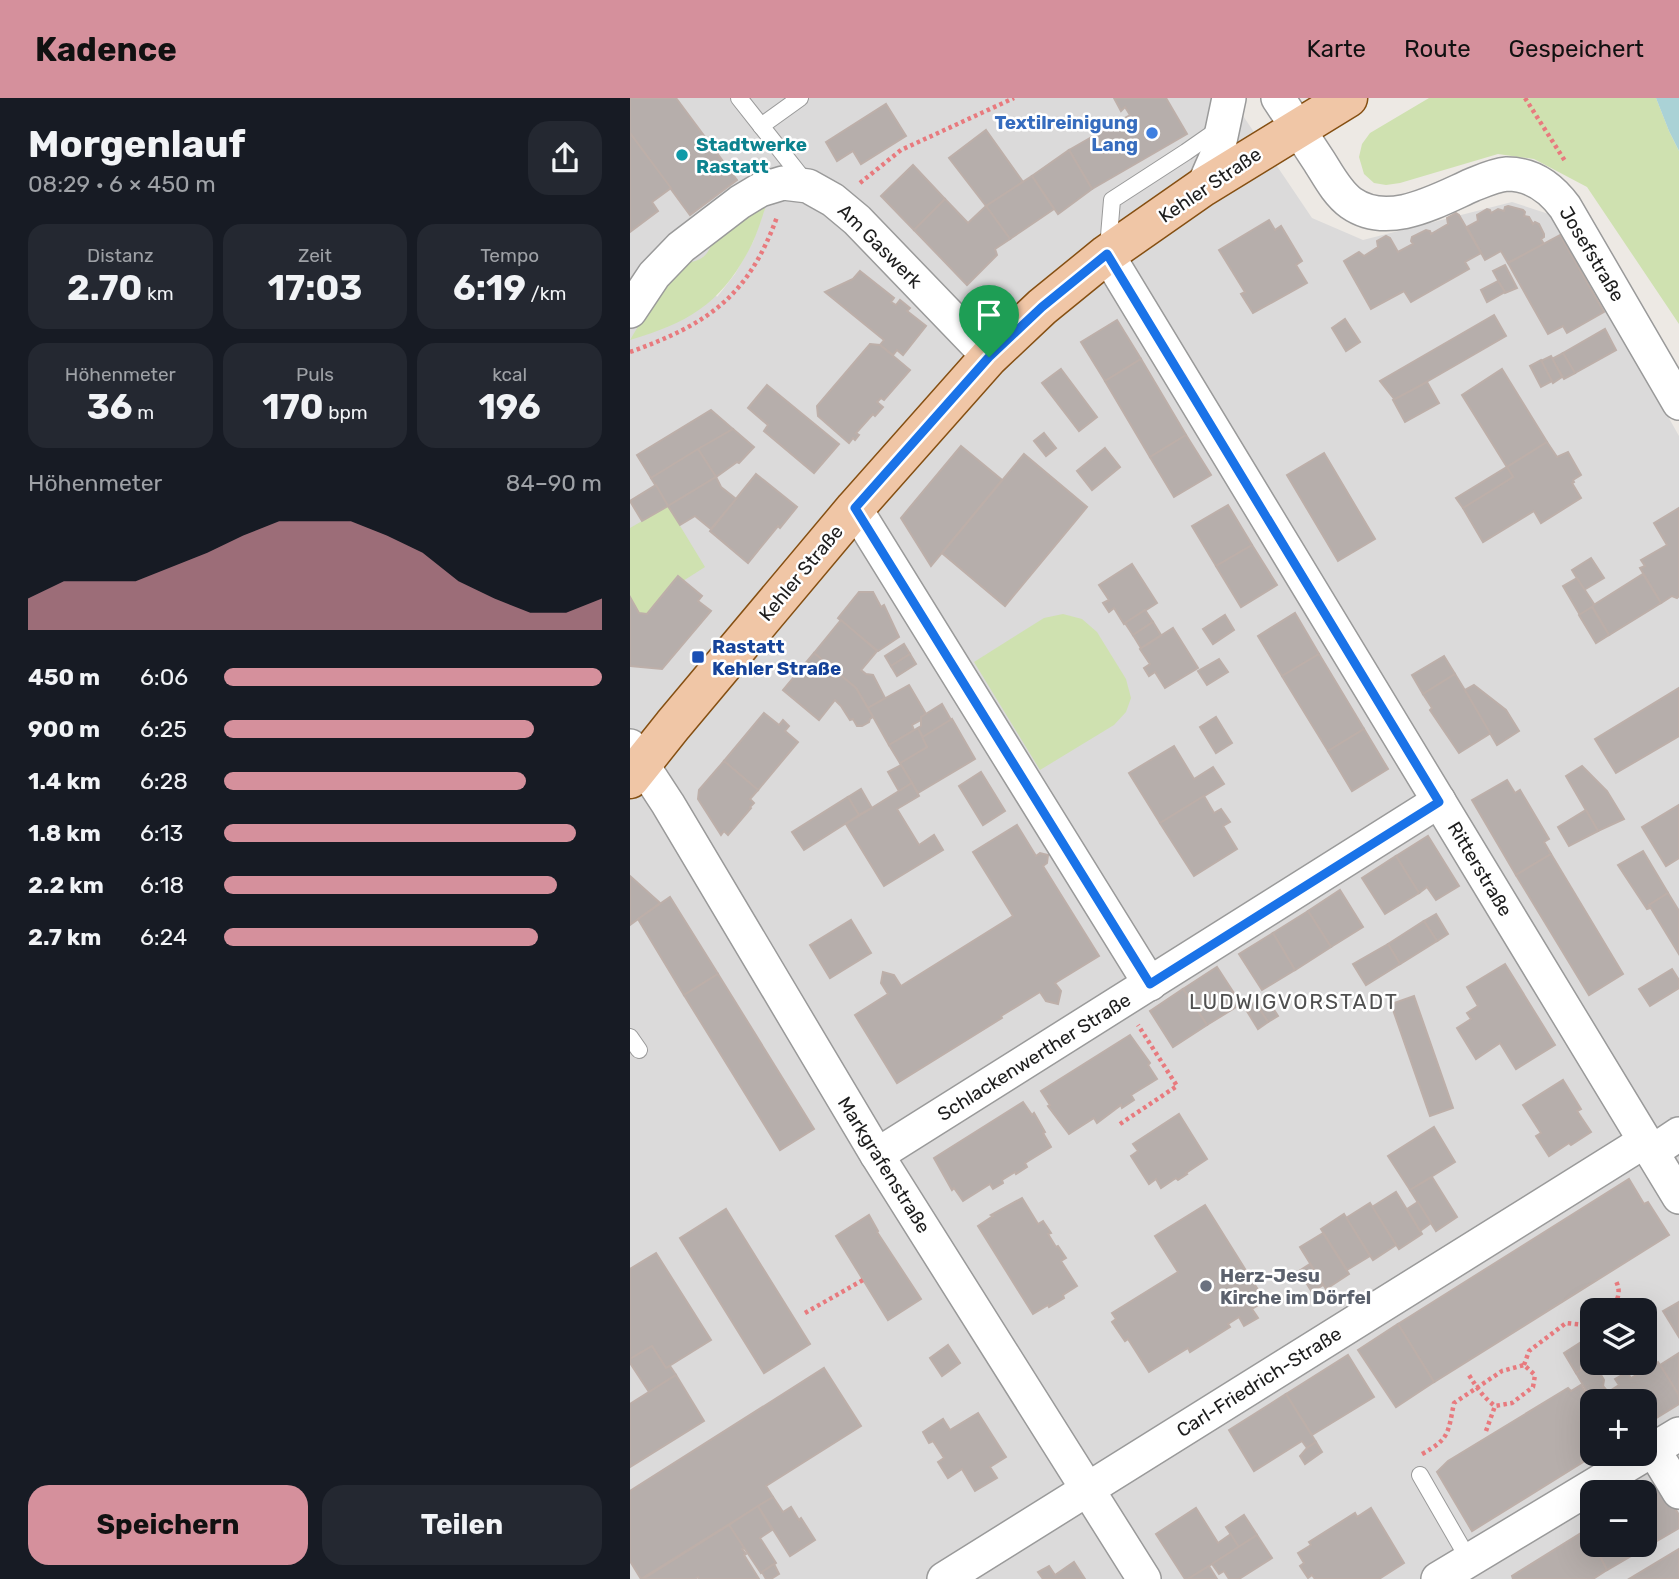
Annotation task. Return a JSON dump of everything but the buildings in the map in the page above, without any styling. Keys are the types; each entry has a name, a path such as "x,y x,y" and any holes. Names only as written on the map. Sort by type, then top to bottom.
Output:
{"main road":[{"name":"Kehler Straße","path":"634,763 673,725 855,508 989,357 1042,307 1107,254 1203,187 1288,113 1348,98"}],"street":[{"path":"1203,187 1217,155 1226,112"},
{"name":"Josefstraße","path":"1288,113 1336,187 1351,203 1373,213 1392,214 1418,208 1483,180 1507,174 1541,182 1565,206 1679,403"},
{"name":"Am Gaswerk","path":"796,185 840,205 989,357"},
{"path":"630,311 654,275 681,247 740,202 760,190 796,185"},
{"name":"Ritterstraße","path":"1107,254 1679,1197"},
{"path":"855,508 1136,992"},
{"name":"Markgrafenstraße","path":"634,763 668,804 877,1156 1144,1579"},
{"name":"Schlackenwerther Straße","path":"877,1156 1439,802"},
{"name":"Carl-Friedrich-Straße","path":"944,1579 1648,1146 1679,1134"},
{"path":"1438,1579 1666,1442 1679,1492"}],"lane":[{"path":"740,98 761,126 796,185"},
{"path":"761,126 800,98"},
{"path":"1107,254 1112,200 1186,152 1226,112"},
{"path":"1420,1475 1469,1560"}],"path":[{"path":"840,205 859,184 901,150 1014,98"},
{"path":"1525,98 1565,161"},
{"path":"630,352 692,326 721,306 738,289 755,267 778,215 796,185"},
{"path":"1121,1124 1177,1086 1136,992"},
{"path":"1615,1279 1619,1286 1618,1298"},
{"path":"806,1313 863,1280"},
{"path":"1524,1365 1529,1351 1566,1322 1580,1324"},
{"path":"1420,1475 1416,1457 1437,1446 1448,1432 1454,1403 1502,1371 1524,1365"},
{"path":"1469,1376 1483,1397 1495,1406 1512,1403 1533,1387 1535,1374 1524,1365"},
{"path":"1486,1431 1495,1406"}],"shaded area":[{"path":"630,98 1231,98 1312,218 1363,240 1512,202 1555,216 1679,436 1679,1579 630,1579","holes":["766,204 753,242 735,274 717,297 697,263"]}],"green space":[{"path":"1429,98 1656,98 1679,151 1679,324 1587,187 1534,159 1498,154 1386,185 1374,183 1364,174 1359,157 1362,144 1370,133"},
{"path":"767,203 752,244 741,264 717,295 703,307 671,326 630,340 675,264 702,258 715,234"},
{"path":"668,506 705,567 683,581 677,576 647,614 639,613 630,597 630,528"},
{"path":"1063,614 1082,619 1097,632 1126,679 1131,698 1126,712 1114,725 1040,770 974,662 1044,618"}],"water":[{"path":"1656,98 1679,98 1679,151 1669,131"}],"place":[{"name":"Textilreinigung Lang","path":"1152,133"},
{"name":"Stadtwerke Rastatt","path":"682,155"},
{"name":"Rastatt Kehler Straße","path":"698,657"},
{"name":"Herz-Jesu Kirche im Dörfel","path":"1206,1286"}],"district":[{"name":"LUDWIGVORSTADT","path":"1294,1001"}],"route":[{"path":"1107,254 1439,802 1150,984 855,508 989,357 1042,307 1107,254"}]}
